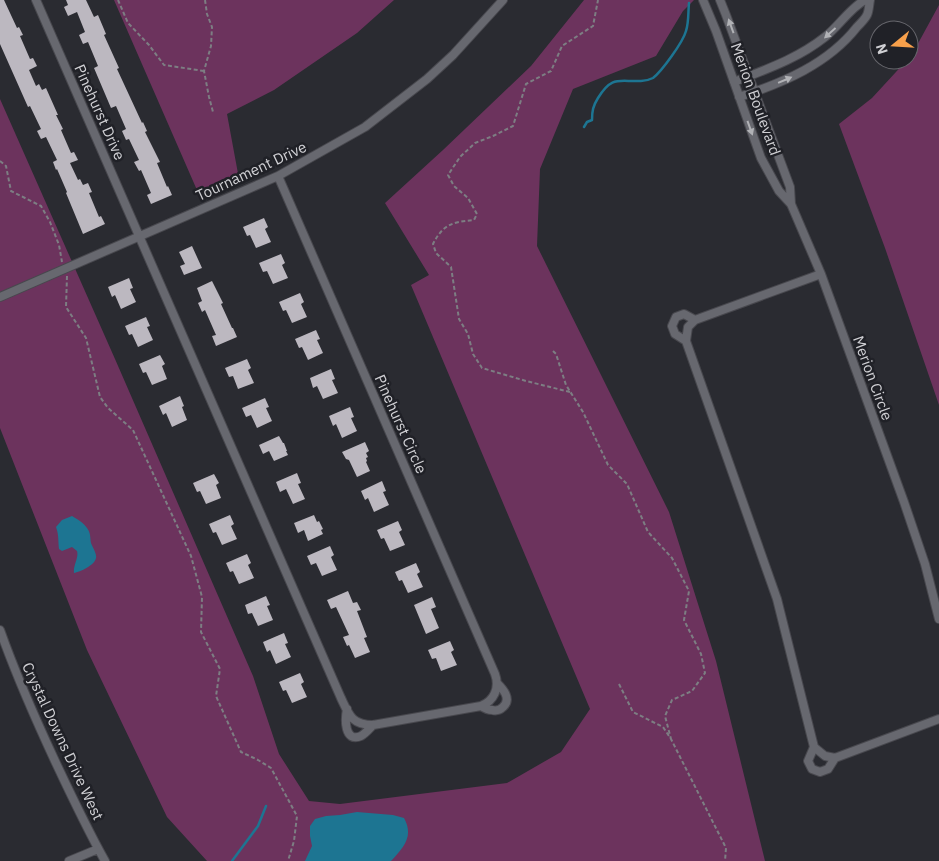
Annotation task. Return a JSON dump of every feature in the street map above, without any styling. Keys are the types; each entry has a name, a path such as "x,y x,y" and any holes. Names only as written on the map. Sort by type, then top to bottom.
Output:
{"street":[{"name":"Pinehurst Drive","path":"36,0 140,236"},
{"name":"Tournament Drive","path":"0,297 278,176 365,127 453,55 503,0"},
{"name":"Merion Boulevard","path":"703,0 716,31 761,158 779,191 791,204 821,274"},
{"name":"Merion Boulevard","path":"720,0 790,187 791,204"},
{"path":"734,82 788,60 808,49 826,36 858,4 866,0"},
{"path":"739,97 789,78 813,66 835,50 851,36 867,15 870,0"},
{"name":"Pinehurst Circle","path":"140,236 351,717 365,725 373,725 481,706 497,710 506,703 506,694 497,683 495,674 278,176"},
{"path":"821,274 703,316 695,320 688,327 686,341 777,599 814,747 825,756 835,758 939,720"},
{"name":"Merion Circle","path":"821,274 926,564 939,619"},
{"path":"686,341 675,334 672,326 676,317 684,314 695,320"},
{"name":"Crystal Downs Drive West","path":"0,630 23,690 47,743 105,861"},
{"path":"481,706 489,702 496,690 497,683"},
{"name":"Pinehurst Circle","path":"347,709 345,724 348,733 359,736 373,725"},
{"path":"814,747 808,761 812,769 820,772 828,769 835,758"},
{"path":"69,861 98,849"}],"path":[{"path":"118,0 128,23 149,45 164,65 204,71"},
{"path":"206,0 207,14 212,27 211,46 204,71 213,112"},
{"path":"570,392 482,368 473,354 468,334 459,319 452,268 436,253 433,244 438,234 449,224 474,220 477,214 468,198 454,186 448,175 460,157 475,143 513,126 526,84 551,71 562,46 593,26 598,0"},
{"path":"0,161 6,166 10,191 41,206 50,222 59,245 67,276 66,307 86,338 100,397 108,408 133,430 191,556 202,597 201,632 220,670 216,696 241,752 271,768 297,816 294,841 288,861"},
{"path":"553,350 566,385 608,464 626,484 648,532 672,558 689,591 684,620 701,654 705,673 692,691 672,700 665,716 671,740"},
{"path":"619,684 633,712 663,727 671,740 726,848 725,861"}],"shaded area":[{"path":"114,0 394,0 357,33 274,90 227,114 239,179 200,197"},
{"path":"584,0 694,0 683,11 656,56 573,89 540,169 537,246 669,512 716,661 765,861 207,861 167,817 87,650 0,428 0,99 253,676 279,754 309,801 340,804 507,783 561,752 590,709 411,285 429,275 385,203 531,66"},
{"path":"939,5 939,405 885,248 839,124 872,98 898,70 919,70 919,42"}],"water":[{"path":"72,516 86,526 96,556 95,561 90,566 74,573 77,551 72,547 62,551 59,549 56,527 62,520"},
{"path":"357,812 393,815 404,818 407,824 408,836 400,851 391,861 305,861 312,846 310,826 315,819"}],"building":[{"path":"0,0 4,0 17,28 19,27 23,35 20,36 30,59 33,58 37,66 29,70 36,86 39,84 42,90 46,88 58,115 56,115 63,129 61,130 71,153 74,152 78,160 70,163 78,180 80,179 83,185 88,183 92,192 89,193 99,217 101,216 105,224 83,234 53,162 57,160 46,137 41,139 37,131 41,129 30,106 28,107 0,44"},
{"path":"66,0 86,0 94,17 98,15 106,34 104,35 119,68 117,69 147,131 145,132 160,162 157,163 172,195 151,204 147,195 151,193 141,170 139,171 134,162 139,160 129,139 126,140 122,131 126,129 116,106 111,108 94,68 98,66 88,42 83,44 79,35 85,32 77,12 68,16 64,7 68,5"},
{"path":"264,218 268,227 265,229 271,242 256,248 250,235 247,236 243,227"},
{"path":"192,246 202,268 184,275 180,266 185,264 179,252"},
{"path":"281,254 285,263 282,265 288,278 273,284 267,271 263,272 259,263"},
{"path":"129,278 133,288 130,289 136,302 121,309 115,295 112,297 108,287"},
{"path":"212,281 237,337 216,346 212,336 216,335 205,310 202,312 198,303 202,301 197,288"},
{"path":"300,293 304,302 301,304 307,317 292,323 286,310 283,311 279,302"},
{"path":"146,317 150,326 147,327 153,340 138,347 132,334 129,335 125,326"},
{"path":"316,330 320,339 317,340 323,353 308,360 302,347 299,348 295,339"},
{"path":"160,355 165,364 162,366 167,379 152,385 146,372 143,373 139,364"},
{"path":"247,359 251,368 248,370 254,383 238,389 233,376 229,377 225,368"},
{"path":"331,369 335,379 332,380 338,393 323,399 317,386 313,388 310,378"},
{"path":"180,396 187,420 172,427 166,413 163,415 159,406"},
{"path":"265,398 269,407 266,408 272,421 257,428 251,415 246,417 242,408"},
{"path":"350,407 354,417 351,418 357,431 342,438 336,424 333,426 329,416"},
{"path":"279,436 284,443 288,455 274,461 269,451 263,454 259,445"},
{"path":"365,442 369,451 366,453 368,457 366,462 370,471 357,477 349,460 346,459 342,452"},
{"path":"297,473 301,483 298,484 305,499 293,504 286,489 280,492 276,482"},
{"path":"214,474 219,483 216,485 221,498 206,504 200,491 197,492 193,483"},
{"path":"382,481 386,491 383,492 389,505 374,512 368,498 365,500 361,491"},
{"path":"230,515 234,524 231,526 237,539 222,545 216,532 213,533 209,524"},
{"path":"314,515 323,529 321,530 323,534 308,541 304,530 298,533 294,523"},
{"path":"398,521 402,530 399,532 405,545 390,551 384,538 381,539 377,530"},
{"path":"330,546 334,555 331,557 337,570 322,576 316,563 311,565 307,556"},
{"path":"247,554 251,563 248,565 254,578 239,584 233,571 230,572 226,563"},
{"path":"416,563 420,572 417,574 423,587 408,593 402,580 399,581 395,572"},
{"path":"348,591 353,603 357,602 361,610 357,611 367,637 364,638 370,652 355,658 343,637 349,635 336,607 331,609 327,600"},
{"path":"266,596 270,605 267,606 273,620 258,626 252,613 248,614 245,605"},
{"path":"432,597 436,607 431,609 439,628 426,634 414,605"},
{"path":"284,633 288,643 285,644 291,657 276,664 270,650 267,652 263,642"},
{"path":"450,641 454,650 451,652 457,665 441,671 436,658 432,659 428,650"},
{"path":"300,673 304,682 301,684 307,697 292,703 286,690 283,691 279,682"}],"waterway":[{"path":"584,127 587,122 592,120 595,104 603,91 612,83 616,81 649,80 662,69 684,36 688,24 689,3"},
{"path":"232,861 258,826 266,806"}]}
